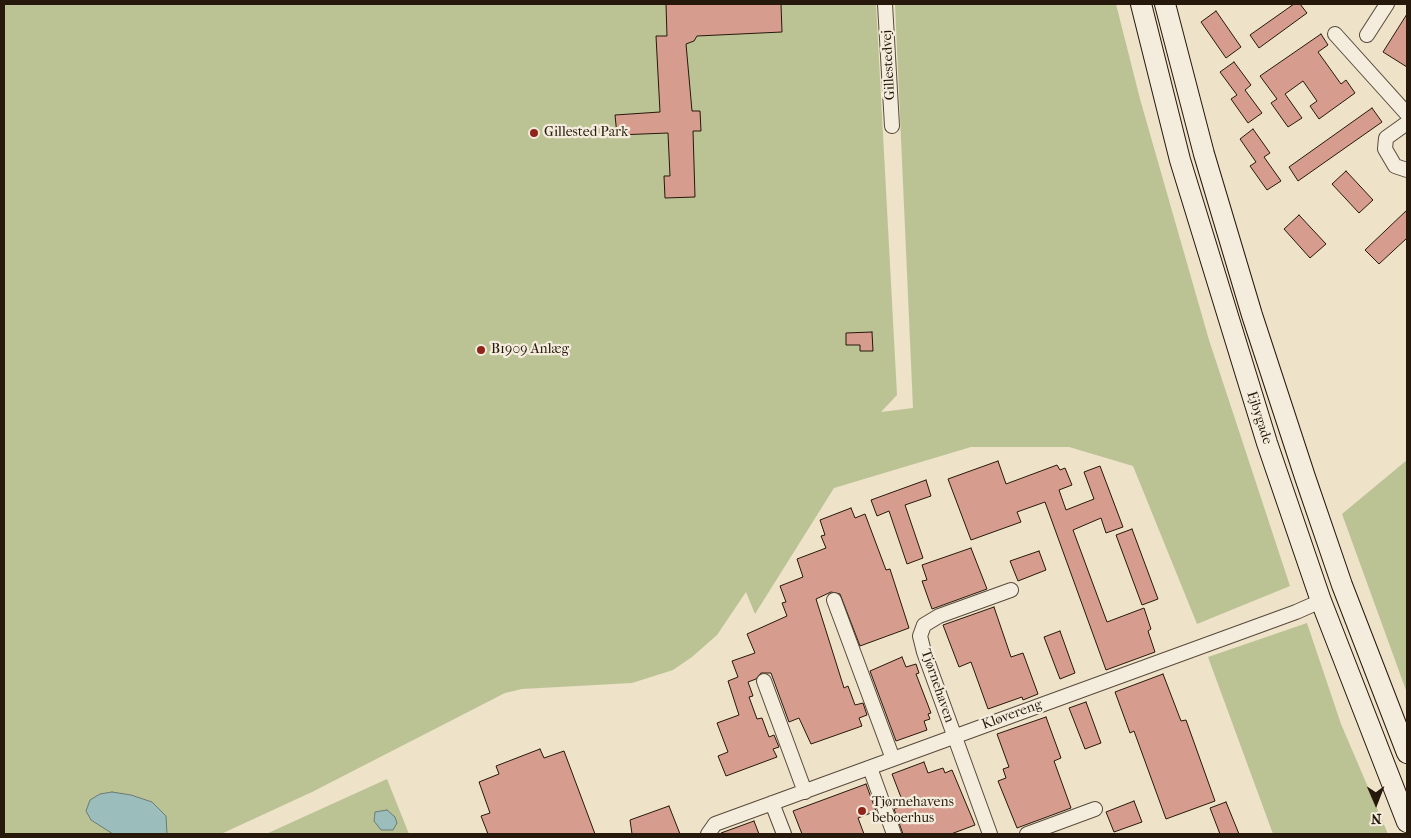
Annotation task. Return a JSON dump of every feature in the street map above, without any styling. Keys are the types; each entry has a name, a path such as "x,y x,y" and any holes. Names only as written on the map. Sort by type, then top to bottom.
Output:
{"main road":[{"name":"Ejbygade","path":"1141,4 1180,160 1228,323 1321,601 1407,822"},
{"name":"Ejbygade","path":"1165,4 1204,154 1252,315 1304,477 1342,585 1407,753"},
{"path":"1321,601 1342,585"},
{"path":"1321,601 1332,602 1338,607 1365,671 1384,692"}],"street":[{"name":"Gillestedvej","path":"885,4 892,126"},
{"path":"1367,35 1387,4"},
{"path":"1335,34 1407,114"},
{"path":"1407,124 1386,138 1384,150 1395,166 1407,170"},
{"name":"Tjørnehaven","path":"990,834 954,737 920,636 924,624 939,616 1011,590"},
{"path":"834,600 893,759"},
{"name":"Kløvereng","path":"708,834 716,824 1296,612 1321,601"},
{"path":"764,681 805,792"},
{"path":"870,768 894,834"},
{"path":"772,803 784,834"},
{"path":"1027,834 1095,809"}],"green space":[{"name":"B1909 Anlæg","path":"5,4 876,4 897,395 881,412 913,408 895,4 1116,4 1140,99 1209,340 1290,586 1197,624 1133,466 1069,447 971,447 834,488 755,614 746,592 717,635 692,657 673,670 632,683 522,689 505,693 312,792 221,834 4,834"},
{"path":"1407,460 1407,693 1342,514"},
{"path":"1307,623 1341,724 1388,834 1273,834 1208,657"},
{"path":"387,779 409,834 266,834"}],"water":[{"path":"112,792 131,795 152,802 166,816 167,834 113,834 91,820 86,811 90,800 100,794"},
{"path":"387,810 395,817 397,823 393,830 381,830 374,821 375,812"}],"building":[{"path":"666,4 781,4 782,32 697,36 694,41 686,44 692,111 700,111 701,131 693,131 695,197 665,198 664,176 670,176 668,133 617,135 615,115 660,112 656,36 667,36"},
{"path":"1294,4 1300,4 1307,13 1259,48 1250,35"},
{"path":"1216,11 1241,47 1226,58 1201,22"},
{"path":"1407,14 1407,67 1383,52"},
{"path":"1321,34 1328,45 1318,52 1341,84 1346,80 1355,93 1319,119 1310,106 1317,101 1303,81 1285,94 1302,118 1288,127 1271,103 1277,99 1260,76"},
{"path":"1234,62 1251,85 1245,90 1262,113 1248,123 1231,99 1237,95 1220,72"},
{"path":"1372,108 1382,122 1298,181 1289,167"},
{"path":"1253,129 1270,153 1264,157 1281,181 1267,190 1250,166 1256,162 1240,139"},
{"path":"1346,171 1373,200 1359,213 1332,184"},
{"path":"1407,210 1407,238 1379,264 1365,250"},
{"path":"1299,215 1326,244 1310,258 1284,229"},
{"path":"872,332 873,351 860,351 860,345 846,345 846,333"},
{"path":"998,461 1006,484 1057,465 1060,470 1065,468 1072,485 1059,490 1066,510 1094,499 1084,472 1100,466 1123,527 1106,533 1101,518 1073,530 1107,622 1144,608 1151,629 1148,631 1155,652 1106,670 1045,502 1017,512 1021,522 971,540 948,479"},
{"path":"926,480 931,496 905,505 923,558 907,564 889,511 877,516 871,500"},
{"path":"851,508 855,518 865,514 886,570 890,569 909,628 860,646 840,594 831,592 816,599 844,688 848,686 855,705 863,703 867,715 859,718 862,726 811,744 799,718 789,722 771,673 761,673 756,679 748,682 753,696 749,697 757,719 762,718 769,737 774,735 779,747 773,749 777,757 726,776 718,756 728,752 717,723 739,715 728,681 738,677 732,661 755,653 747,634 787,616 782,603 786,602 780,586 803,577 797,559 826,548 821,536 825,535 820,520"},
{"path":"1132,529 1158,599 1142,605 1116,535"},
{"path":"971,548 987,589 932,609 922,581 927,580 922,565"},
{"path":"1039,551 1046,570 1018,581 1010,561"},
{"path":"994,607 1011,657 1023,653 1038,694 1023,700 1022,697 988,709 971,662 959,667 943,625"},
{"path":"1060,631 1075,673 1060,679 1044,637"},
{"path":"902,657 906,667 916,664 919,673 916,674 931,713 928,714 930,719 924,721 927,730 896,741 870,671"},
{"path":"1163,674 1181,721 1186,720 1215,801 1166,819 1134,731 1130,733 1115,692"},
{"path":"1086,702 1101,743 1085,749 1069,708"},
{"path":"1046,717 1061,758 1054,761 1071,808 1017,828 998,781 1006,778 1003,769 1009,767 997,734"},
{"path":"540,749 544,758 564,751 595,834 488,834 481,816 490,813 479,782 499,774 496,766"},
{"path":"924,762 928,773 943,768 945,773 952,770 975,825 951,834 903,834 894,809 904,805 892,774"},
{"path":"866,784 876,811 858,818 864,834 802,834 793,811"},
{"path":"1134,801 1142,822 1114,832 1106,812"},
{"path":"1226,802 1239,834 1220,834 1210,808"},
{"path":"669,806 680,834 632,834 630,820"},
{"path":"754,821 759,834 721,833"}],"place":[{"name":"Gillested Park","path":"534,133"},
{"name":"B1909 Anlæg","path":"481,350"},
{"name":"Tjørnehavens beboerhus","path":"862,811"}]}
